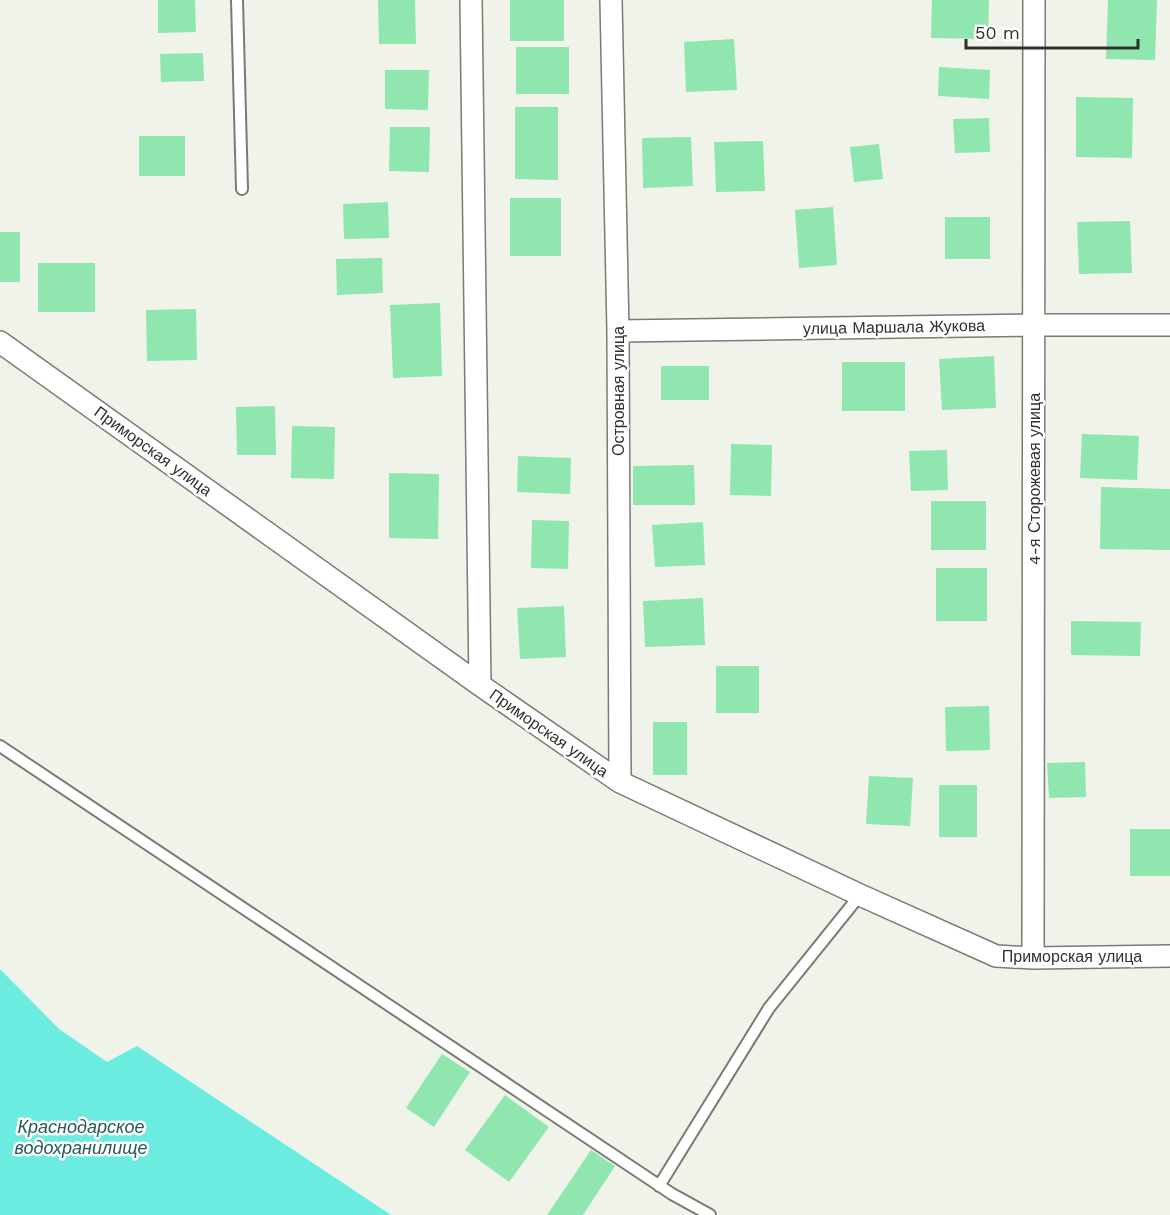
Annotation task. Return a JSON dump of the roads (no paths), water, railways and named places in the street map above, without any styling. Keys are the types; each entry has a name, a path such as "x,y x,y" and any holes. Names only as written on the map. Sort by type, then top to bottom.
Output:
{"street":[{"path":"471,0 480,685"},
{"name":"Островная улица","path":"611,0 618,331 620,782"},
{"name":"4-я Сторожевая улица","path":"1033,958 1034,0"},
{"name":"улица Маршала Жукова","path":"618,331 1170,325"},
{"name":"Приморская улица","path":"0,342 480,685 620,782 996,956 1033,958 1170,956"}],"lane":[{"path":"237,0 242,189"},
{"path":"0,746 659,1186 710,1215"},
{"path":"659,1186 769,1008 860,895"}],"water":[{"name":"Краснодарское водохранилище","path":"0,969 59,1029 107,1062 137,1046 391,1215 0,1215"}]}
